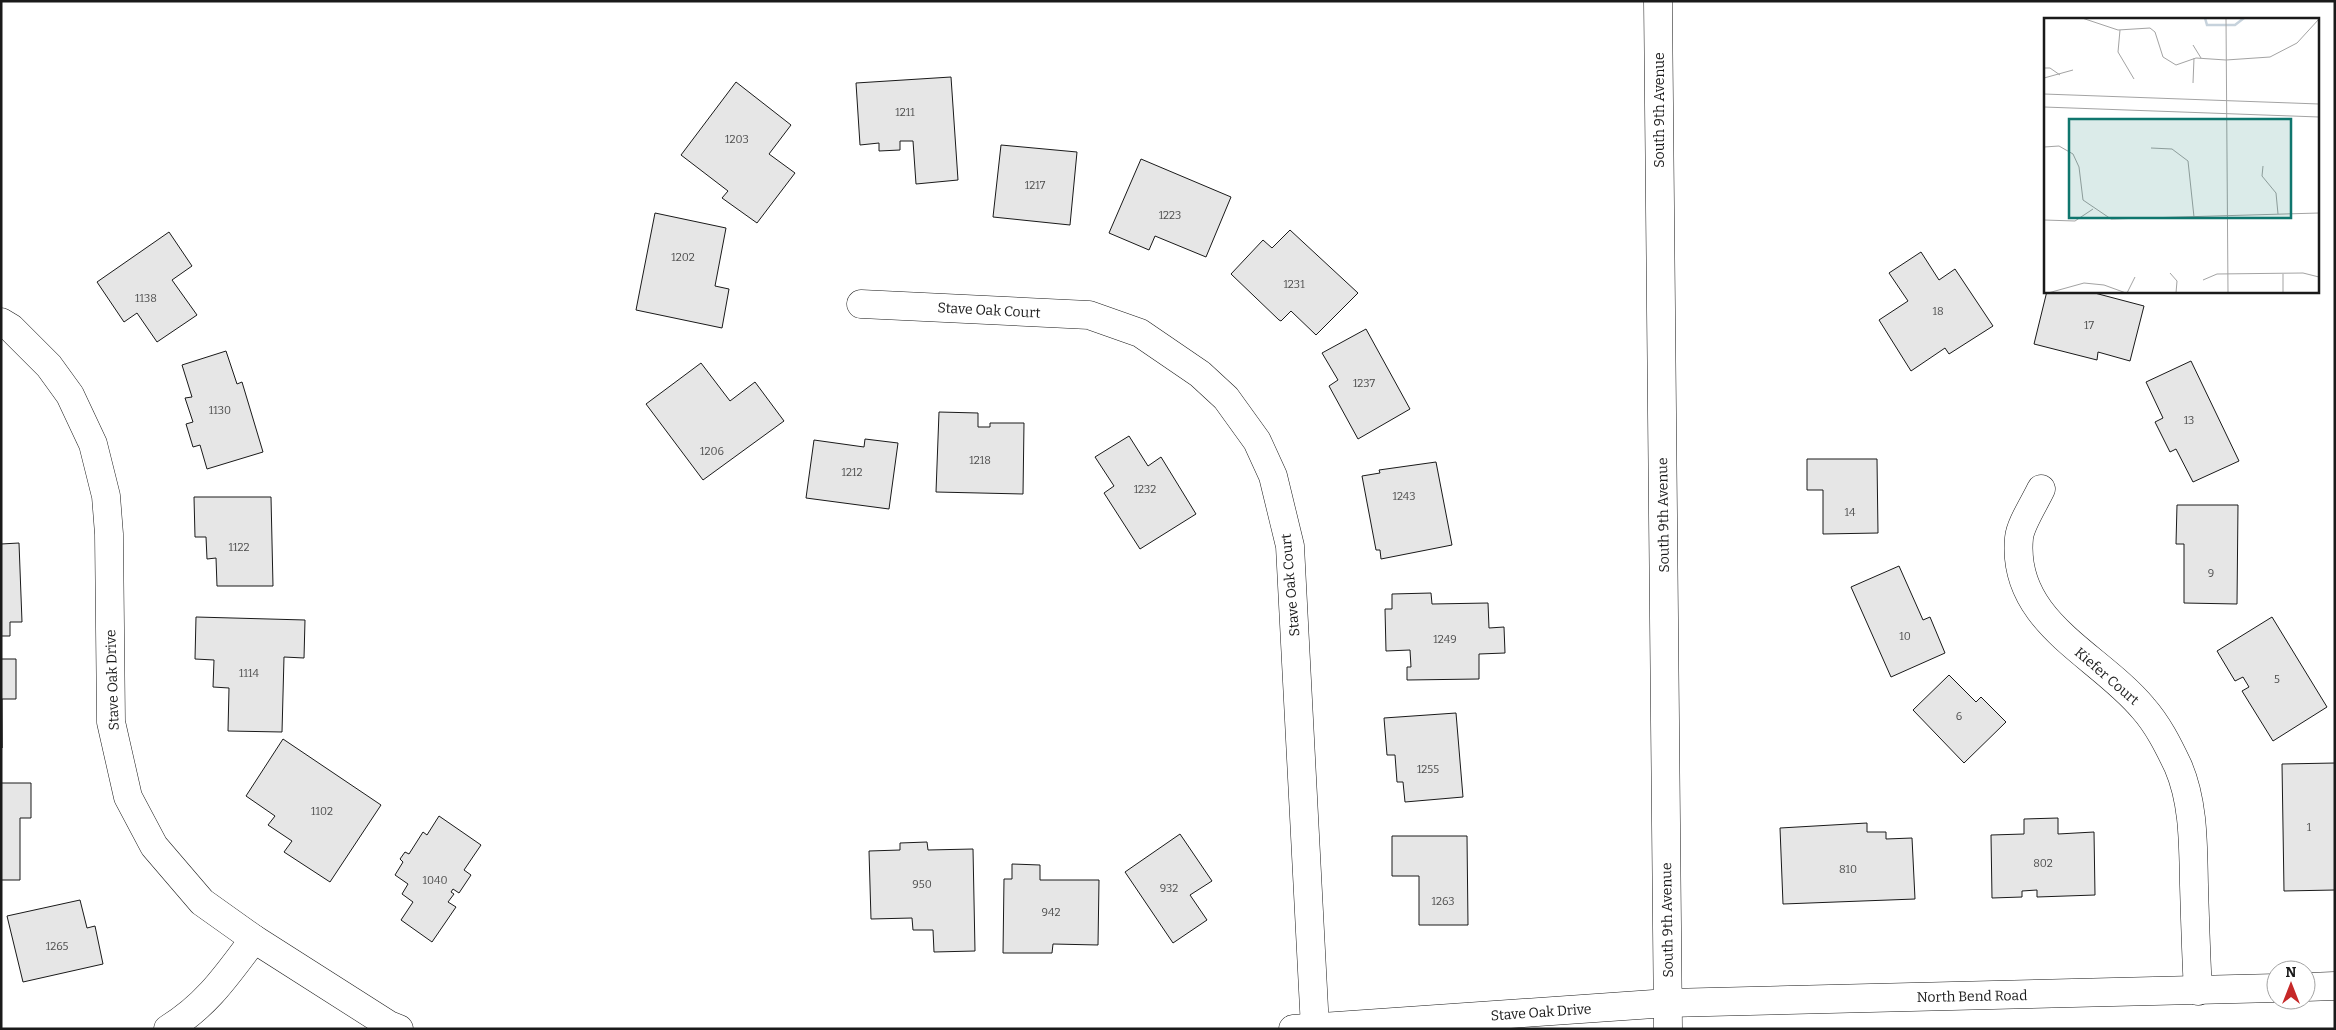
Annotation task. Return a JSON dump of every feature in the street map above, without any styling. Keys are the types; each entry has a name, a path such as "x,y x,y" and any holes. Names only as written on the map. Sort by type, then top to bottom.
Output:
{"street":[{"name":"South 9th Avenue","path":"1658,1 1668,1016"},
{"name":"Stave Oak Court","path":"861,304 1089,315 1140,333 1200,374 1226,398 1257,441 1273,476 1290,546 1304,1028"},
{"name":"Stave Oak Drive","path":"1,322 11,328 48,366 70,395 93,444 106,496 109,534 111,722 128,796 154,846 202,902 254,940 389,1025 399,1029"},
{"name":"Kiefer Court","path":"2041,490 2019,536 2020,562 2031,593 2050,625 2143,707 2163,736 2179,768 2193,820 2198,991"},
{"path":"168,1029 183,1020 210,996 254,940"},
{"path":"2316,987 2335,986"},
{"name":"North Bend Road","path":"1668,1016 2266,988"},
{"name":"Stave Oak Drive","path":"1304,1028 1668,1016"}],"building":[{"path":"951,77 958,180 916,184 913,141 900,141 900,150 879,151 879,143 860,145 856,83"},
{"path":"736,82 791,125 769,154 795,173 757,223 722,198 728,191 681,155"},
{"path":"1001,145 1077,152 1070,225 993,217"},
{"path":"1141,159 1231,197 1206,257 1155,236 1149,250 1109,233"},
{"path":"655,213 726,228 715,286 729,289 722,328 636,310"},
{"path":"1290,230 1358,293 1316,335 1291,311 1281,321 1279,320 1231,274 1263,240 1272,248"},
{"path":"169,232 192,266 172,280 197,315 157,342 137,313 124,322 97,282"},
{"path":"1921,252 1939,280 1955,269 1993,326 1949,354 1945,348 1911,371 1879,320 1908,301 1889,273"},
{"path":"2047,292 2091,292 2144,306 2130,361 2098,352 2097,360 2034,344"},
{"path":"1366,329 1410,409 1358,439 1329,386 1338,380 1322,353"},
{"path":"226,351 237,384 242,382 263,452 207,469 200,445 193,447 186,424 193,422 185,398 192,397 182,365"},
{"path":"2191,361 2239,461 2193,482 2176,449 2170,452 2155,422 2163,418 2146,382"},
{"path":"701,363 730,401 755,382 784,421 703,480 646,404"},
{"path":"939,412 978,413 978,427 990,427 990,423 1024,423 1023,494 936,492"},
{"path":"1129,436 1148,466 1161,457 1196,514 1140,549 1104,493 1114,486 1095,457"},
{"path":"865,439 898,443 889,509 806,498 814,440 864,447"},
{"path":"1807,459 1877,459 1878,533 1823,534 1823,490 1807,490"},
{"path":"1436,462 1452,545 1381,559 1380,550 1376,550 1362,476 1380,473 1379,470"},
{"path":"194,497 271,497 273,586 217,586 216,558 207,559 206,537 195,537"},
{"path":"2177,505 2238,505 2237,604 2184,603 2184,544 2176,544"},
{"path":"19,543 22,622 10,622 10,636 1,636 1,544"},
{"path":"1899,566 1923,620 1930,617 1945,653 1891,677 1851,587"},
{"path":"1431,593 1432,604 1488,603 1489,628 1504,627 1505,653 1479,654 1479,679 1407,680 1407,667 1411,667 1410,650 1386,651 1385,609 1392,609 1392,594"},
{"path":"196,617 305,620 304,658 284,657 282,732 228,731 229,688 213,687 214,660 195,659"},
{"path":"2272,617 2327,707 2273,741 2242,691 2249,687 2243,677 2235,681 2217,651"},
{"path":"1,659 16,659 16,699 2,699 2,748"},
{"path":"1949,675 1976,702 1981,697 2006,722 1964,763 1913,710"},
{"path":"1456,713 1463,797 1405,802 1403,782 1397,782 1395,755 1387,755 1384,718"},
{"path":"283,739 381,805 330,882 284,852 292,841 268,825 275,816 246,796"},
{"path":"2335,763 2335,890 2284,891 2282,764"},
{"path":"1,783 31,783 31,818 20,818 20,880 1,880"},
{"path":"439,816 481,845 464,870 471,875 459,893 453,889 451,892 454,894 448,902 456,907 432,942 401,920 413,902 402,894 408,884 395,875 403,862 400,859 405,852 409,854 423,832 427,835"},
{"path":"2058,818 2058,834 2094,832 2095,895 2037,897 2037,890 2022,891 2022,897 1992,898 1991,835 2024,834 2024,819"},
{"path":"1867,823 1867,832 1886,832 1886,839 1912,838 1915,899 1783,904 1780,828"},
{"path":"1180,834 1212,881 1190,895 1207,920 1173,943 1125,872"},
{"path":"1392,836 1467,836 1468,925 1419,925 1419,876 1392,876"},
{"path":"927,842 928,850 973,849 975,951 934,952 933,930 913,930 912,918 871,919 869,851 900,850 900,843"},
{"path":"1012,864 1040,865 1040,880 1099,880 1098,945 1053,944 1052,953 1003,953 1004,879 1012,879"},
{"path":"80,900 87,928 95,926 103,964 23,982 7,916"}]}
